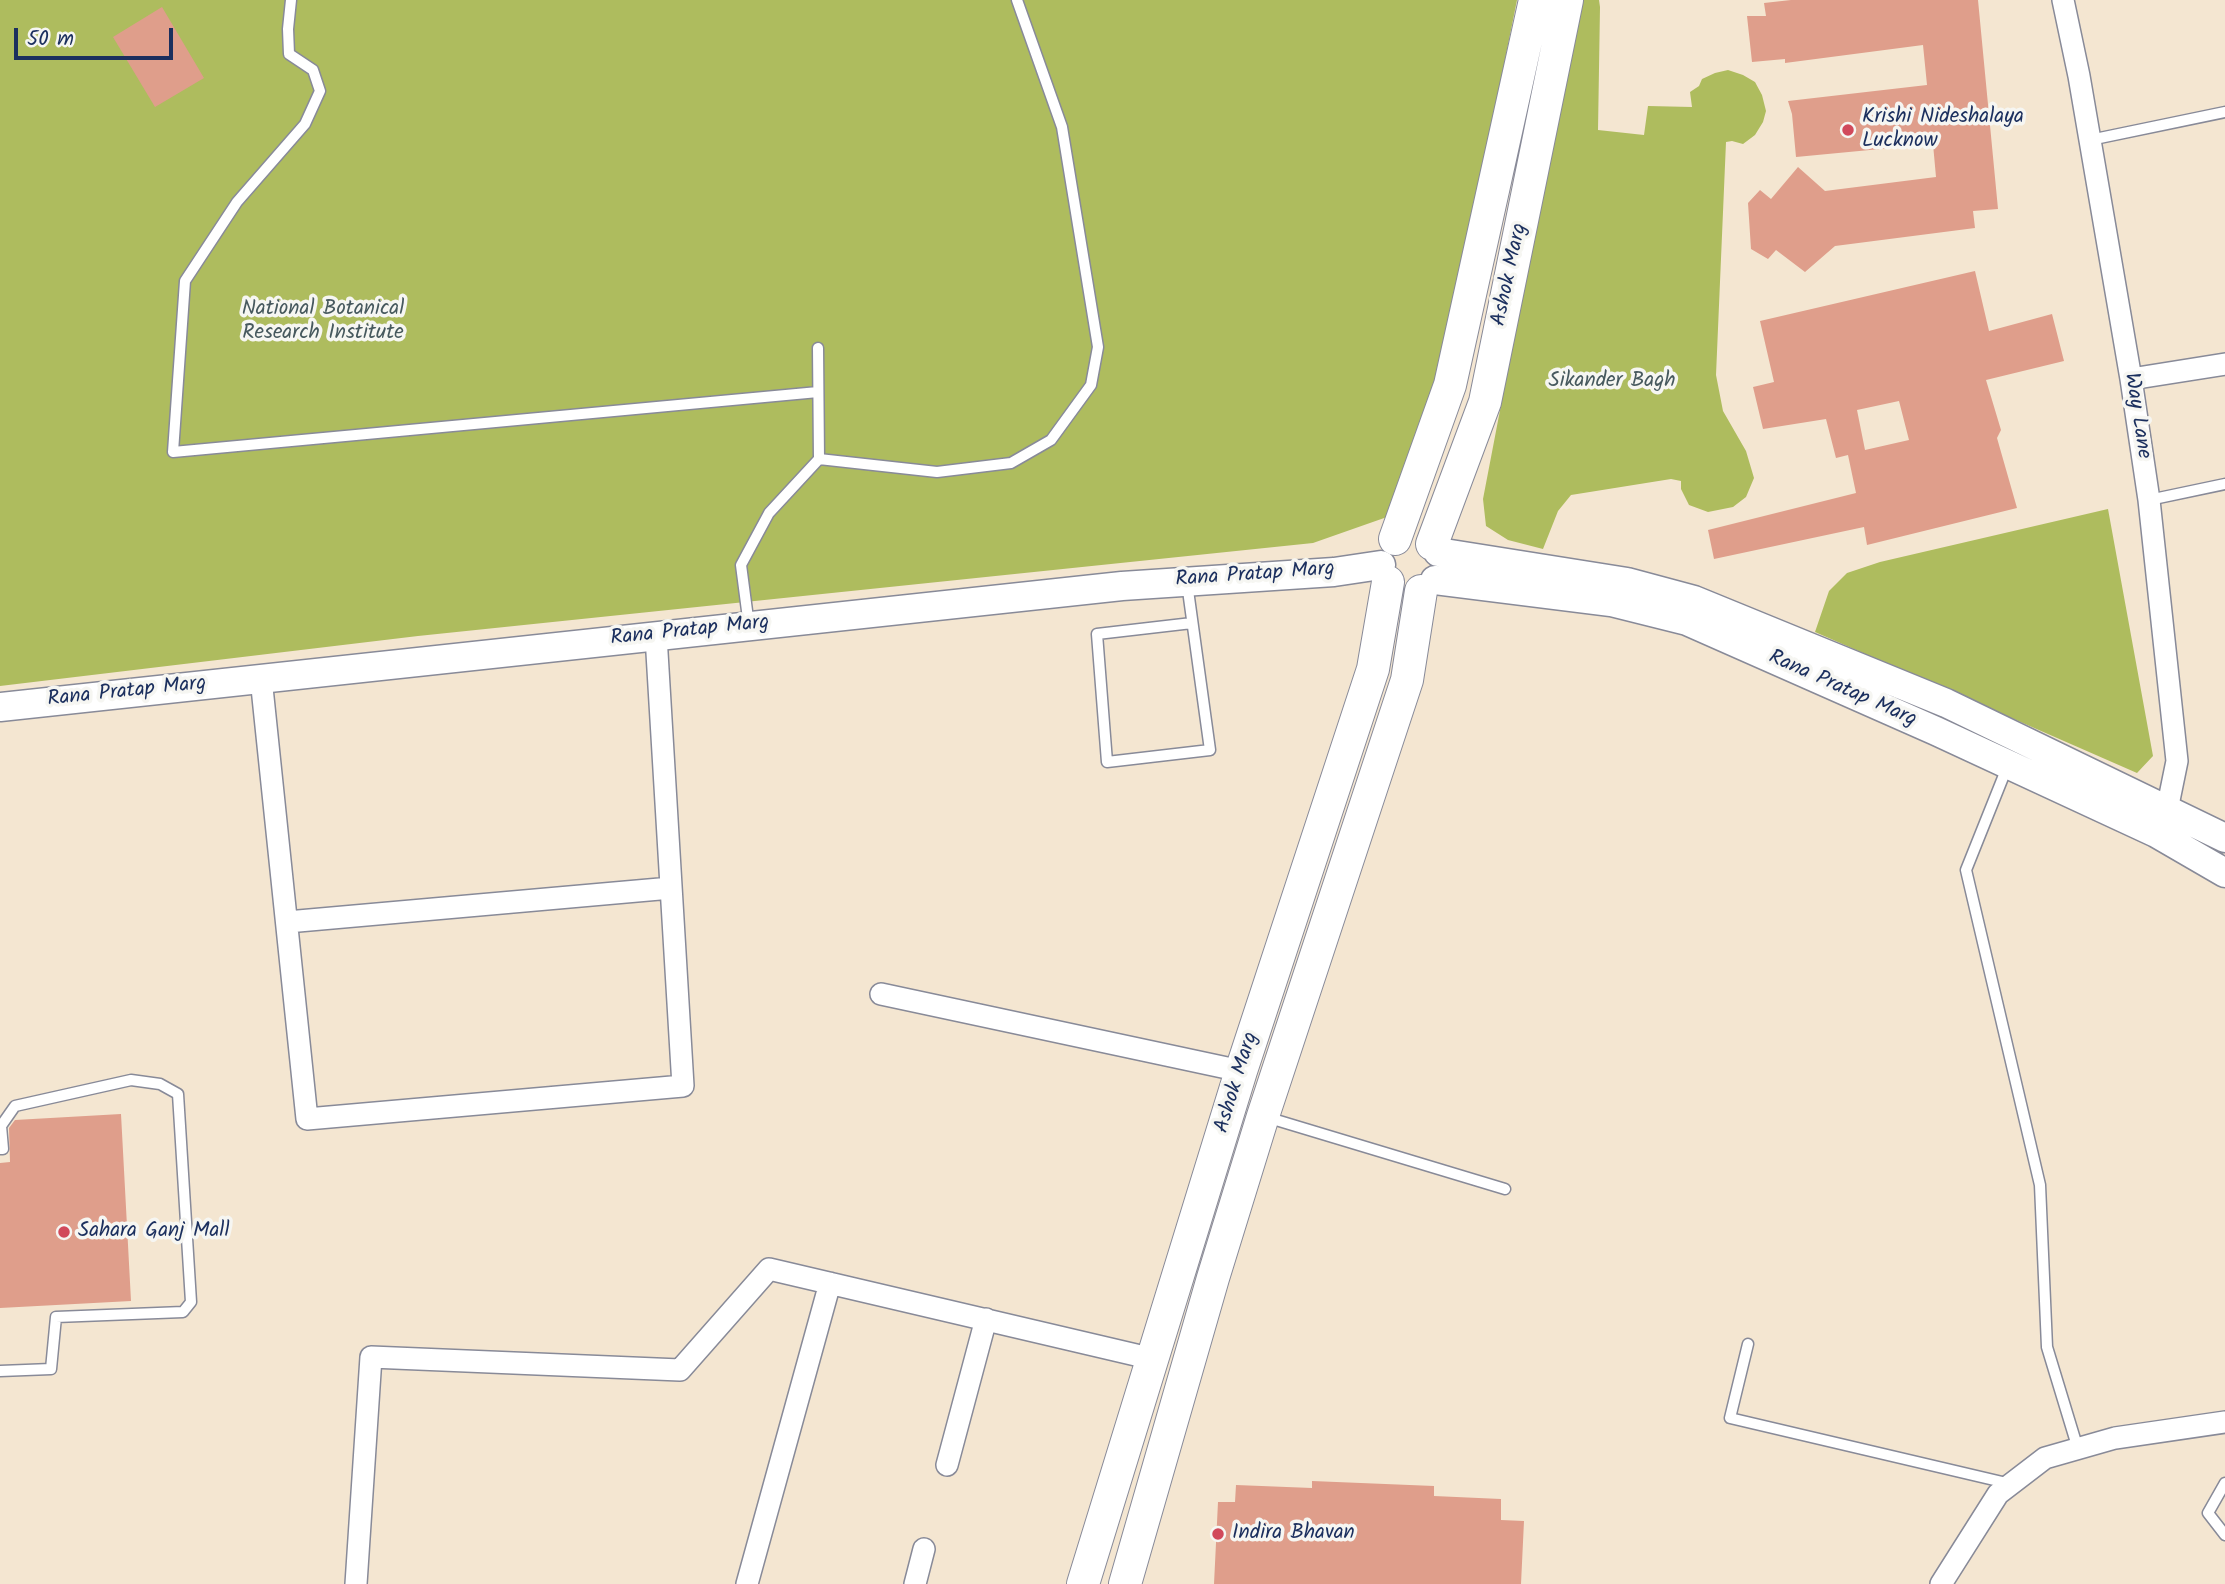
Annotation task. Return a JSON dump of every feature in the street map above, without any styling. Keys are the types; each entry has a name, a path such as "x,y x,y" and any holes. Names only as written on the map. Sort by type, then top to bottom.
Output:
{"main road":[{"name":"Ashok Marg","path":"1083,1584 1241,1071 1373,669 1388,562 1450,385 1535,0"},
{"name":"Ashok Marg","path":"1125,1584 1213,1278 1263,1116 1408,680 1431,567 1485,402 1567,0"},
{"path":"1414,535 1424,538 1431,567 1403,592 1388,562 1404,536 1414,535"}],"street":[{"name":"Way Lane","path":"2063,0 2090,140 2148,500 2177,761 2162,821"},
{"name":"Way Lane","path":"2130,379 2225,364"},
{"name":"Rana Pratap Marg","path":"0,707 1187,580 1334,572 1388,562"},
{"name":"Rana Pratap Marg","path":"1431,567 1611,602 1687,621 2008,765 2162,821 2225,838"},
{"name":"Rana Pratap Marg","path":"1431,567 1627,582 1694,600 1946,704 2162,821 2225,873"},
{"path":"261,678 307,1119 683,1086 656,636"},
{"path":"287,922 671,888"},
{"path":"881,994 1241,1071"},
{"path":"356,1584 370,1357 680,1370 769,1269 1153,1359"},
{"path":"747,1584 830,1283"},
{"path":"947,1465 986,1318"},
{"path":"1941,1584 1998,1494 2045,1458 2115,1438 2225,1422"},
{"path":"915,1584 924,1549"}],"lane":[{"path":"291,0 289,54 313,70 320,91 305,124 237,202 186,281 173,452 818,392"},
{"path":"820,459 937,472 1011,463 1051,440 1091,385 1098,347 1062,127 1017,0"},
{"path":"2090,140 2225,112"},
{"path":"749,626 741,565 769,513 820,459 818,348"},
{"path":"2148,500 2225,484"},
{"path":"1187,580 1210,750 1107,762 1097,634 1192,622"},
{"path":"2008,765 1966,870 2040,1185 2047,1347 2078,1449"},
{"path":"0,1149 3,1149 1,1126 15,1106 131,1080 160,1084 178,1094 191,1302 183,1312 56,1317 51,1368 0,1371"},
{"path":"1263,1116 1505,1189"},
{"path":"1748,1344 1730,1418 2012,1484"},
{"path":"2225,1483 2208,1513 2225,1535"}],"green space":[{"name":"National Botanical Research Institute","path":"0,0 1517,0 1434,413 1387,517 1313,543 418,636 0,686"},
{"name":"Sikander Bagh","path":"1580,0 1599,0 1600,7 1598,130 1644,135 1648,106 1692,107 1690,92 1699,86 1702,79 1728,70 1755,82 1762,95 1766,111 1755,135 1743,144 1726,142 1716,375 1723,411 1746,451 1754,478 1746,497 1733,507 1708,512 1689,505 1681,489 1681,481 1671,479 1571,495 1558,511 1543,549 1508,540 1486,526 1483,499 1558,125"},
{"path":"2108,509 2153,756 2137,773 1815,632 1829,591 1847,573 1880,562"}],"building":[{"name":"Krishi Nideshalaya Lucknow","path":"1791,0 1978,0 1998,209 1973,211 1975,228 1835,246 1805,272 1776,250 1768,259 1751,249 1748,203 1760,190 1771,199 1798,167 1825,191 1936,177 1933,144 1796,157 1792,114 1788,101 1927,85 1923,45 1785,63 1785,59 1752,62 1747,16 1766,16 1764,3"},
{"path":"162,7 204,78 155,107 113,37"},
{"path":"1975,271 1989,331 2052,314 2064,361 1986,380 2001,430 1997,438 2017,508 1867,545 1864,527 1714,559 1708,530 1856,493 1848,455 1836,458 1826,419 1763,429 1753,387 1774,382 1760,321","holes":["1899,401 1909,440 1865,450 1857,410"]},
{"name":"Sahara Ganj Mall","path":"121,1114 131,1301 0,1308 0,1163 10,1162 9,1128 15,1120"},
{"path":"1312,1481 1434,1486 1434,1496 1501,1499 1501,1520 1524,1521 1521,1584 1214,1584 1218,1502 1235,1502 1236,1485 1312,1488"}],"place":[{"name":"Krishi Nideshalaya Lucknow","path":"1848,130"},
{"name":"Sahara Ganj Mall","path":"64,1232"},
{"name":"Indira Bhavan","path":"1218,1534"}]}
